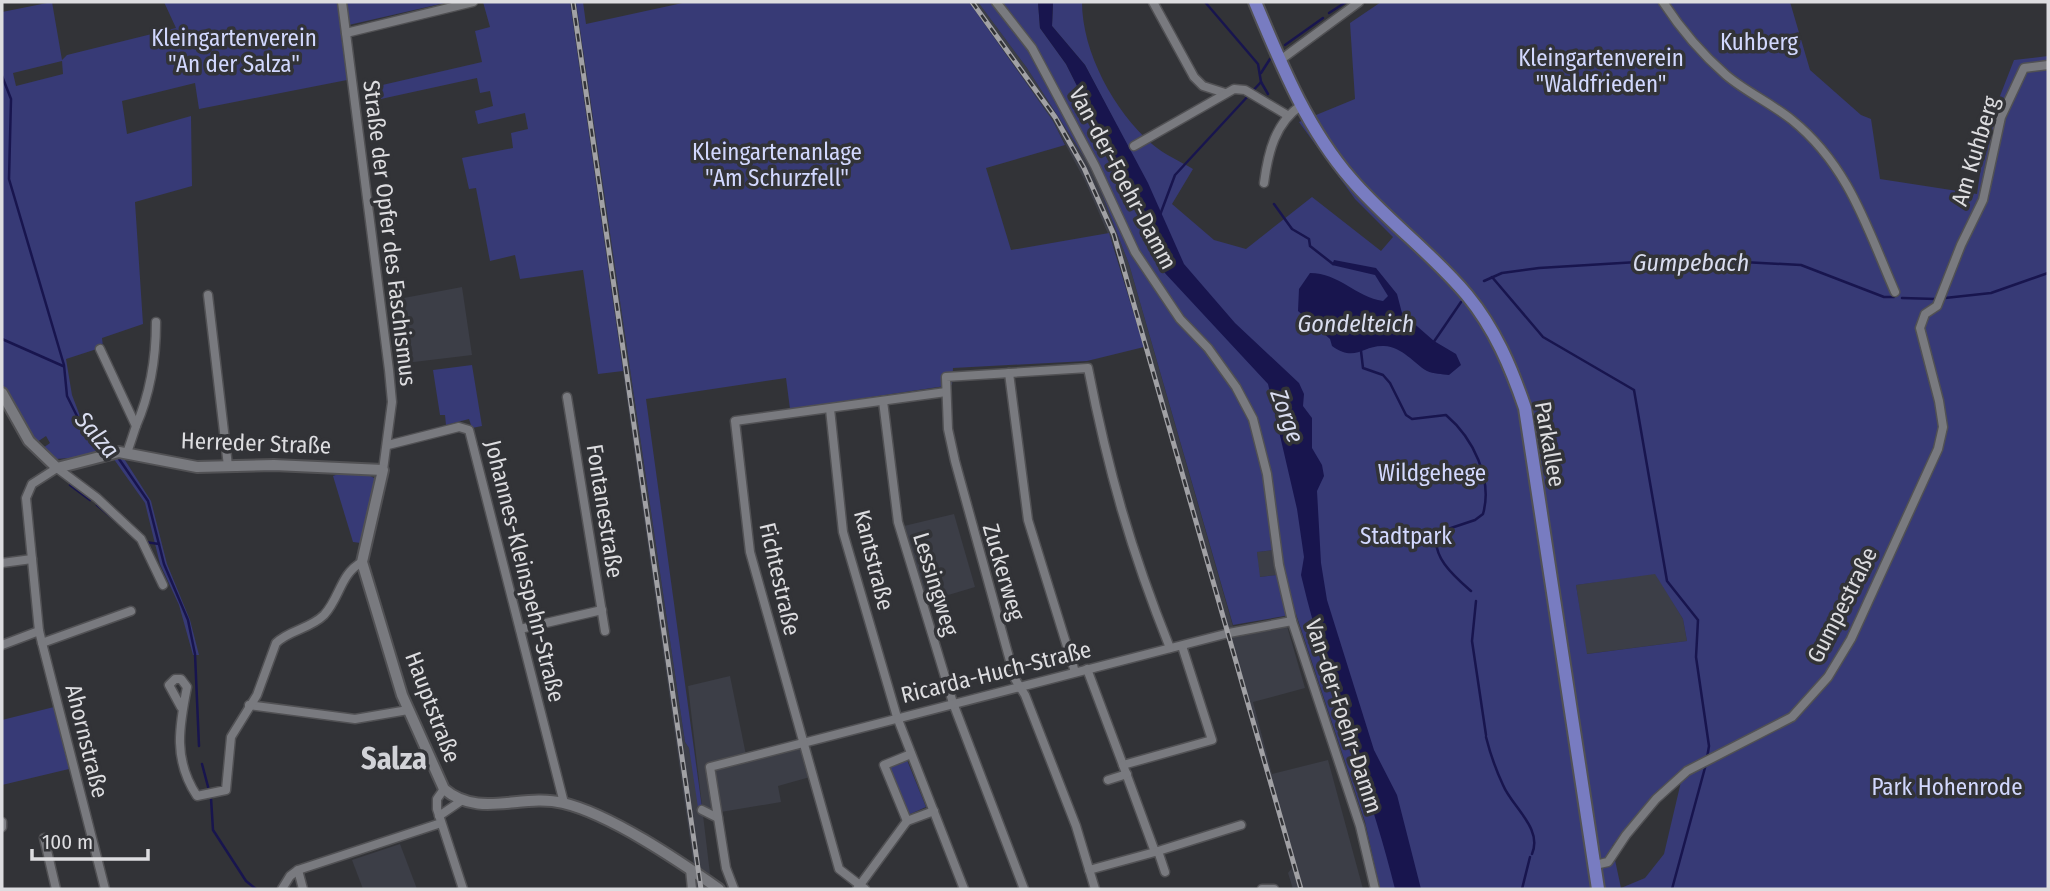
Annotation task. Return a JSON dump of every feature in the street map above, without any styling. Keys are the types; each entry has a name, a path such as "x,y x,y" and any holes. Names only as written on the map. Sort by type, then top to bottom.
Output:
{"main road":[{"name":"Parkallee","path":"1255,2 1279,61 1302,105 1350,178 1466,294 1493,332 1514,374 1525,408 1598,889"}],"street":[{"name":"Straße der Opfer des Faschismus","path":"342,2 389,370 391,402 383,470"},
{"path":"346,33 473,2"},
{"name":"Van-der-Foehr-Damm","path":"996,2 1032,48 1095,166 1135,252 1180,318 1208,348 1236,387 1253,419 1267,474 1279,565 1293,621 1360,826 1375,889"},
{"path":"1153,2 1194,77 1203,86 1225,93"},
{"path":"1279,61 1359,2"},
{"path":"1663,2 1695,44 1726,75 1793,121 1827,157 1851,188 1895,292"},
{"name":"Am Kuhberg","path":"1937,306 1961,245 1983,200 2001,117 2024,68 2048,65"},
{"path":"1134,146 1234,89 1249,92 1283,113"},
{"path":"1264,183 1269,153 1283,113 1302,105"},
{"path":"208,295 228,466"},
{"name":"Gumpestraße","path":"1595,865 1608,862 1656,799 1707,758 1792,717 1828,677 1852,639 1938,449 1943,427 1920,328 1926,314 1937,306"},
{"path":"119,453 136,426 146,403 156,345 156,322"},
{"path":"100,349 136,426"},
{"path":"1075,672 1028,520 1009,373 1088,368 1116,500 1143,582 1170,648"},
{"name":"Zuckerweg","path":"1009,373 946,377 948,429 967,513 1020,687 1076,826 1095,889"},
{"path":"831,409 946,392"},
{"path":"2,393 29,441 141,539 163,584"},
{"name":"Fontanestraße","path":"567,397 605,631"},
{"name":"Lessingweg","path":"883,401 898,522 953,703 1024,889"},
{"name":"Fichtestraße","path":"831,409 735,421 750,552 839,869 860,888"},
{"name":"Kantstraße","path":"831,409 844,533 897,717 964,889"},
{"name":"Johannes-Kleinspehn-Straße","path":"387,444 459,427 469,430 564,803"},
{"name":"Herreder Straße","path":"57,468 119,453 197,467 274,465 383,470"},
{"name":"Ahornstraße","path":"57,468 32,484 26,498 39,631 106,889"},
{"path":"181,707 178,741 183,772 197,796 226,790 231,737 257,695 275,643 312,625 325,613 343,578 362,562 383,470"},
{"path":"2,564 32,559"},
{"name":"Hauptstraße","path":"362,562 408,710 444,789 461,801 481,805 564,803 599,818 690,869 718,889"},
{"path":"520,629 602,610"},
{"path":"42,643 131,611"},
{"name":"Ricarda-Huch-Straße","path":"718,818 710,766 1170,648 1293,621"},
{"path":"2,645 39,631"},
{"path":"1108,780 1125,769 1212,740 1182,646"},
{"path":"1087,669 1165,872"},
{"path":"249,705 355,719 408,710"},
{"path":"906,821 884,765 911,754"},
{"path":"444,789 436,802 463,889"},
{"path":"282,889 290,876 298,870 440,820 461,801"},
{"path":"702,810 718,818 726,868 734,889"},
{"path":"860,888 906,821 934,811"},
{"path":"1089,870 1241,825"},
{"path":"44,838 55,889"},
{"path":"718,889 726,868"},
{"path":"690,869 692,889"},
{"path":"298,870 303,889"},
{"path":"1262,889 1274,889"}],"shaded area":[{"path":"570,2 576,2 685,742 689,748 703,814 688,686 730,676 747,760 801,747 810,777 778,786 781,802 703,815 710,874 703,870 706,889 697,889"},
{"path":"969,2 978,2 1027,68 1093,171 1129,264 1236,637 1287,626 1305,688 1253,702 1272,774 1328,760 1363,889 1293,889 1288,873 1292,868 1122,266 1085,181 1053,121"},
{"path":"462,287 472,355 397,364 388,301"},
{"path":"954,514 975,587 925,602 904,526"},
{"path":"1274,550 1277,575 1259,577 1257,552"},
{"path":"1655,573 1683,619 1687,641 1586,654 1576,585"},
{"path":"400,844 417,889 363,889 352,860"}],"green space":[{"name":"Kleingartenverein \"An der Salza\"","path":"52,2 62,60 67,55 176,28 164,2 449,2 340,27 347,80 199,109 195,83 122,101 127,134 191,116 192,186 135,202 143,324 102,338 103,347 66,359 72,395 80,416 116,446 151,501 167,564 190,620 199,655 193,655 179,605 160,564 145,503 106,448 81,457 56,459 43,448 50,443 46,436 37,442 18,415 2,383 2,12","holes":["62,61 63,74 16,86 13,73"]},
{"path":"483,2 570,2 623,371 598,374 583,270 520,279 515,255 490,261 476,188 469,189 462,158 513,148 511,133 528,129 525,113 478,124 475,111 493,106 490,91 480,93 477,78 367,102 365,89 482,62 475,31 490,27"},
{"name":"Kleingartenanlage \"Am Schurzfell\"","path":"576,2 583,2 586,24 687,2 969,2 1053,121 1065,145 986,168 1011,250 1109,233 1144,347 1087,361 953,368 952,385 790,409 786,378 646,399 703,815 699,814 689,748 685,742"},
{"path":"978,2 1038,2 1040,28 1066,64 1115,161 1131,153 1085,65 1052,26 1053,2 1082,2 1083,21 1094,60 1113,98 1156,148 1193,169 1172,204 1214,240 1246,249 1312,197 1381,251 1393,237 1355,199 1299,122 1355,99 1350,23 1381,2 1790,2 1810,70 1861,115 1871,119 1880,179 1977,194 1986,132 2014,60 2048,56 2048,889 1380,889 1365,822 1296,614 1233,625 1129,264 1093,171 1027,68","holes":["1273,550 1277,575 1260,577 1257,552","1655,574 1683,619 1687,641 1587,654 1576,585","1684,769 1664,854 1645,878 1621,888 1612,846 1652,796"]},
{"path":"472,365 482,426 472,428 469,419 446,425 445,415 440,415 433,370"},
{"path":"341,473 366,474 376,479 361,543 353,542 333,476"},
{"path":"54,707 69,769 2,785 2,720"},
{"path":"907,760 926,807 908,815 889,767"}],"water":[{"name":"Zorge","path":"1038,2 1053,2 1052,26 1085,65 1148,183 1184,264 1235,323 1299,383 1304,394 1303,406 1312,418 1312,448 1322,465 1324,476 1317,491 1321,563 1327,600 1374,750 1397,795 1421,889 1395,889 1385,849 1311,615 1301,575 1304,557 1297,509 1268,384 1163,271 1129,189 1066,64 1040,28"},
{"name":"Gondelteich","path":"1334,260 1376,268 1397,294 1402,313 1434,341 1456,354 1461,365 1449,375 1438,374 1427,371 1391,347 1376,346 1347,353 1332,346 1330,339 1298,311 1299,289 1310,273 1330,277 1373,299 1383,301 1388,296 1375,275 1332,265"}],"waterway":[{"path":"1160,215 1175,175 1261,82 1258,64 1205,2"},
{"path":"1329,13 1346,2"},
{"path":"1285,45 1323,18"},
{"path":"1261,73 1270,59"},
{"name":"Salza","path":"2,76 11,99 9,179 64,365 67,396 78,418 113,451"},
{"path":"1261,82 1268,94"},
{"path":"1274,204 1292,229 1309,239 1310,246 1333,264"},
{"name":"Gumpebach","path":"1484,281 1502,273 1539,268 1687,259 1801,265 1884,297 1894,297"},
{"name":"Gumpebach","path":"1945,298 1991,293 2048,273"},
{"path":"1492,277 1543,337 1634,390 1667,581 1698,620 1696,657 1709,746 1707,758"},
{"name":"Gumpebach","path":"1902,298 1936,299"},
{"name":"Gumpebach","path":"1433,343 1461,302"},
{"path":"2,339 63,366"},
{"path":"1361,351 1363,368 1383,375 1406,415 1412,419 1446,415 1465,435 1478,460 1485,487 1483,514 1475,520 1439,532 1437,540 1437,549 1445,565 1471,591"},
{"name":"Salza","path":"117,456 148,501 164,564 188,620 195,654 199,746"},
{"path":"70,485 90,500"},
{"path":"97,505 116,521"},
{"path":"145,542 159,544"},
{"path":"1476,601 1472,641 1486,735"},
{"path":"1486,737 1503,785 1530,827 1534,844 1532,854"},
{"name":"Salza","path":"202,764 211,798 213,830 246,881 256,889"},
{"path":"1672,889 1706,764"},
{"path":"1522,889 1530,857"}],"railway":[{"path":"573,2 701,889"},
{"path":"972,2 1055,117 1084,168 1114,235 1301,889"}],"district":[{"name":"Salza","path":"394,759"}],"park label":[{"name":"Kuhberg","path":"1759,42"},
{"name":"Kleingartenverein \"Waldfrieden\"","path":"1601,71"},
{"name":"Wildgehege","path":"1432,473"},
{"name":"Stadtpark","path":"1406,536"},
{"name":"Park Hohenrode","path":"1947,787"}]}
